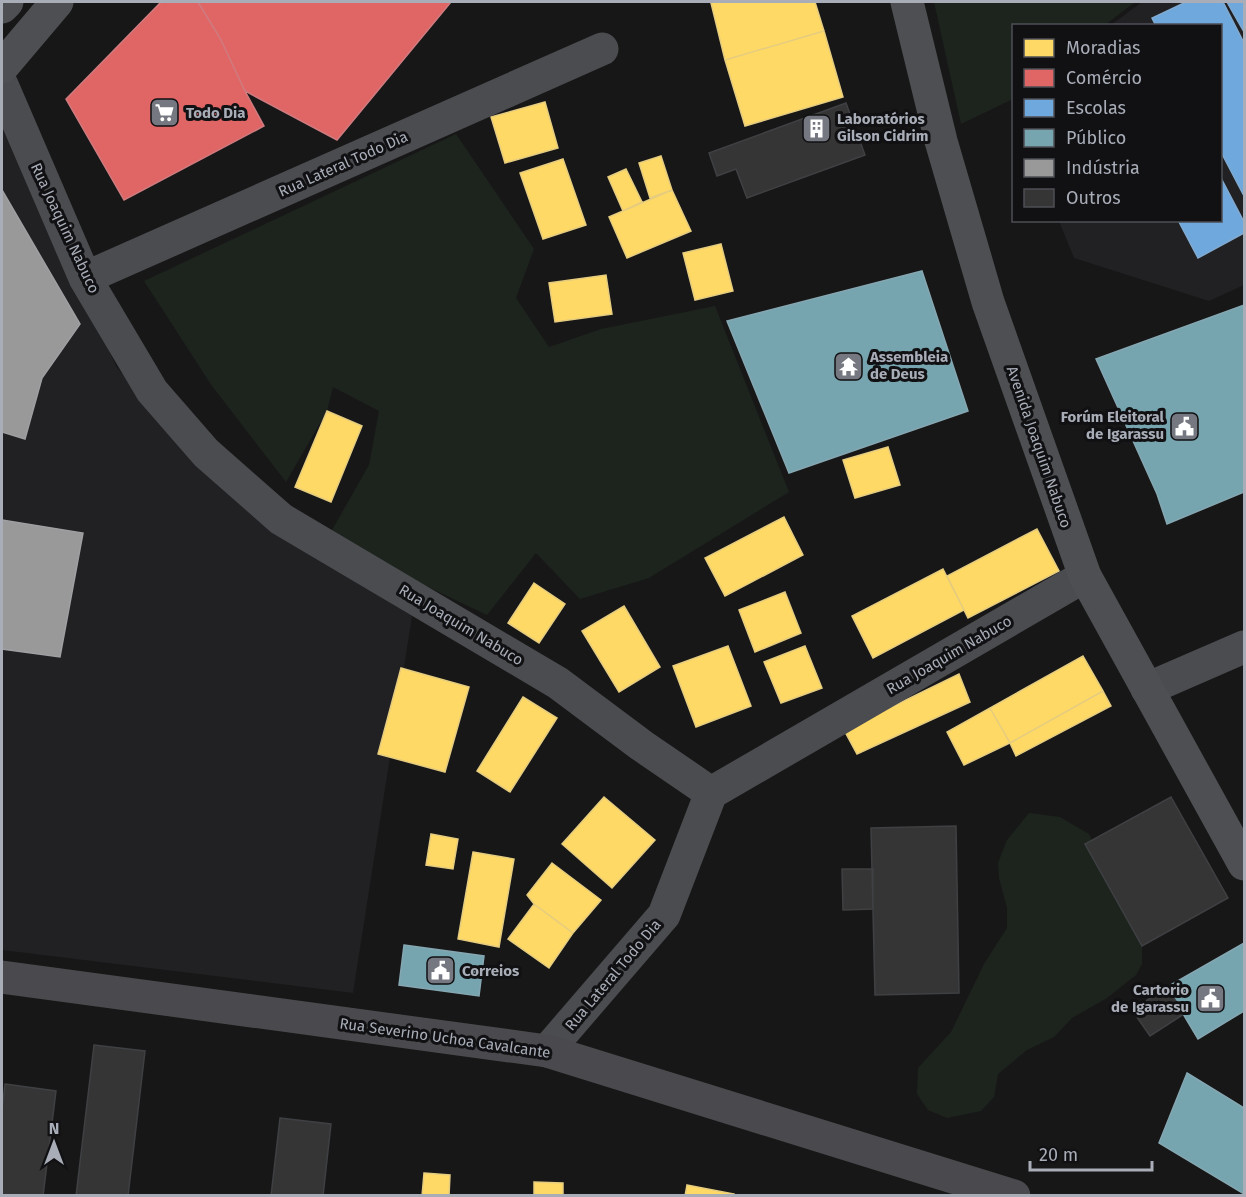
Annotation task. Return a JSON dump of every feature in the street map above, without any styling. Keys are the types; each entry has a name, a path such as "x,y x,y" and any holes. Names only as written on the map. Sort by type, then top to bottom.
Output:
{"main road":[{"path":"2,8 7,2"},
{"path":"2,67 57,2"},
{"name":"Avenida Joaquim Nabuco","path":"907,2 941,141 988,302 1084,576 1245,864"},
{"name":"Rua Severino Uchoa Cavalcante","path":"2,977 547,1051 1014,1196"}],"street":[{"name":"Rua Lateral Todo Dia","path":"85,278 602,49"},
{"name":"Rua Joaquim Nabuco","path":"2,85 85,278 153,391 206,453 281,519 558,683 641,745 711,793 1084,576"},
{"path":"1147,689 1245,647"},
{"name":"Rua Lateral Todo Dia","path":"547,1051 664,915 711,793"}],"shaded area":[{"path":"934,2 1135,2 1106,24 1012,24 1012,99 961,124"},
{"path":"1142,2 1244,2 1244,285 1209,301 1074,258 1059,222 1222,222 1222,24 1112,24"},
{"path":"2,111 116,366 183,449 272,529 412,616 353,993 2,950"},
{"path":"456,134 534,249 516,298 549,347 601,329 715,306 789,492 649,578 580,599 536,553 487,615 327,539 369,465 379,411 333,387 327,411 286,482 212,386 144,281"},
{"path":"1029,813 1060,817 1089,834 1142,946 1142,964 1136,975 1107,998 1072,1018 1054,1037 1027,1050 998,1074 994,1097 981,1111 947,1118 928,1110 917,1094 918,1068 951,1032 984,964 1007,928 1007,908 999,878 998,863 1007,840"}],"building: Moradias":[{"path":"815,2 824,31 725,60 711,3"},
{"path":"824,31 843,97 745,126 725,60"},
{"path":"545,102 558,148 505,163 491,117"},
{"path":"661,156 672,190 650,198 639,163"},
{"path":"563,159 586,225 543,239 520,173"},
{"path":"626,169 642,202 623,211 608,177"},
{"path":"672,190 691,231 627,258 609,217"},
{"path":"721,244 733,291 695,300 683,253"},
{"path":"606,275 612,314 555,322 549,283"},
{"path":"327,411 362,426 331,502 295,487"},
{"path":"888,447 900,485 855,498 843,460"},
{"path":"784,517 803,555 725,596 705,558"},
{"path":"1037,529 1059,571 968,618 947,576"},
{"path":"943,569 964,610 873,658 852,616"},
{"path":"534,583 565,604 539,643 508,623"},
{"path":"785,592 801,633 755,652 739,610"},
{"path":"624,606 660,667 619,692 582,631"},
{"path":"728,646 751,706 696,727 673,666"},
{"path":"805,646 822,688 781,703 764,662"},
{"path":"1083,656 1103,691 1010,743 990,708"},
{"path":"401,668 469,687 445,772 378,754"},
{"path":"959,674 970,702 857,754 844,730"},
{"path":"1103,691 1111,706 1016,756 1010,743"},
{"path":"523,697 557,718 510,792 477,771"},
{"path":"990,708 1010,743 964,765 947,732"},
{"path":"604,797 655,840 612,888 562,844"},
{"path":"431,834 458,839 453,869 426,865"},
{"path":"473,852 514,859 499,947 458,939"},
{"path":"552,863 601,900 573,933 534,904 527,895"},
{"path":"534,904 573,933 549,968 508,939"},
{"path":"424,1173 450,1175 449,1196 422,1196"},
{"path":"534,1182 563,1183 563,1196 534,1196"},
{"path":"687,1185 734,1194 733,1196 685,1196"}],"building: Comércio":[{"name":"Todo Dia","path":"161,2 198,2 220,38 264,126 124,200 66,99"},
{"path":"198,2 451,2 337,140 245,91 220,38"}],"building: Escolas":[{"path":"1186,2 1223,2 1244,43 1244,196 1222,154 1222,24 1155,24 1152,18"},
{"path":"1227,2 1244,2 1244,32"},
{"path":"1222,180 1244,222 1244,233 1198,258 1179,222 1222,222"}],"building: Público":[{"name":"Assembleia de Deus","path":"922,271 968,411 789,473 727,321"},
{"name":"Forúm Eleitoral de Igarassu","path":"1244,305 1244,492 1167,524 1157,494 1096,359"},
{"name":"Cartorio de Igarassu","path":"1244,943 1244,1011 1198,1039 1167,987"},
{"name":"Correios","path":"404,945 484,956 479,996 399,985"},
{"path":"1187,1073 1244,1108 1244,1194 1159,1143"}],"building: Indústria":[{"path":"2,190 80,324 42,378 25,439 2,432"},
{"path":"2,520 83,533 60,657 2,649"}],"building: Outros":[{"name":"Laboratórios Gilson Cidrim","path":"846,103 865,155 747,198 736,169 717,176 709,153"},
{"path":"1171,797 1228,898 1142,946 1085,844"},
{"path":"956,826 959,993 875,995 871,828"},
{"path":"842,869 873,869 873,909 843,910"},
{"path":"1167,987 1184,1014 1150,1036 1132,1010"},
{"path":"94,1045 145,1051 128,1196 76,1196"},
{"path":"5,1084 56,1091 43,1196 2,1196 2,1110"},
{"path":"280,1118 331,1124 323,1196 271,1196"}],"place":[{"name":"Todo Dia","path":"165,113"},
{"name":"Laboratórios Gilson Cidrim","path":"816,128"},
{"name":"Assembleia de Deus","path":"849,366"},
{"name":"Forúm Eleitoral de Igarassu","path":"1185,426"},
{"name":"Correios","path":"441,971"},
{"name":"Cartorio de Igarassu","path":"1210,999"}]}
